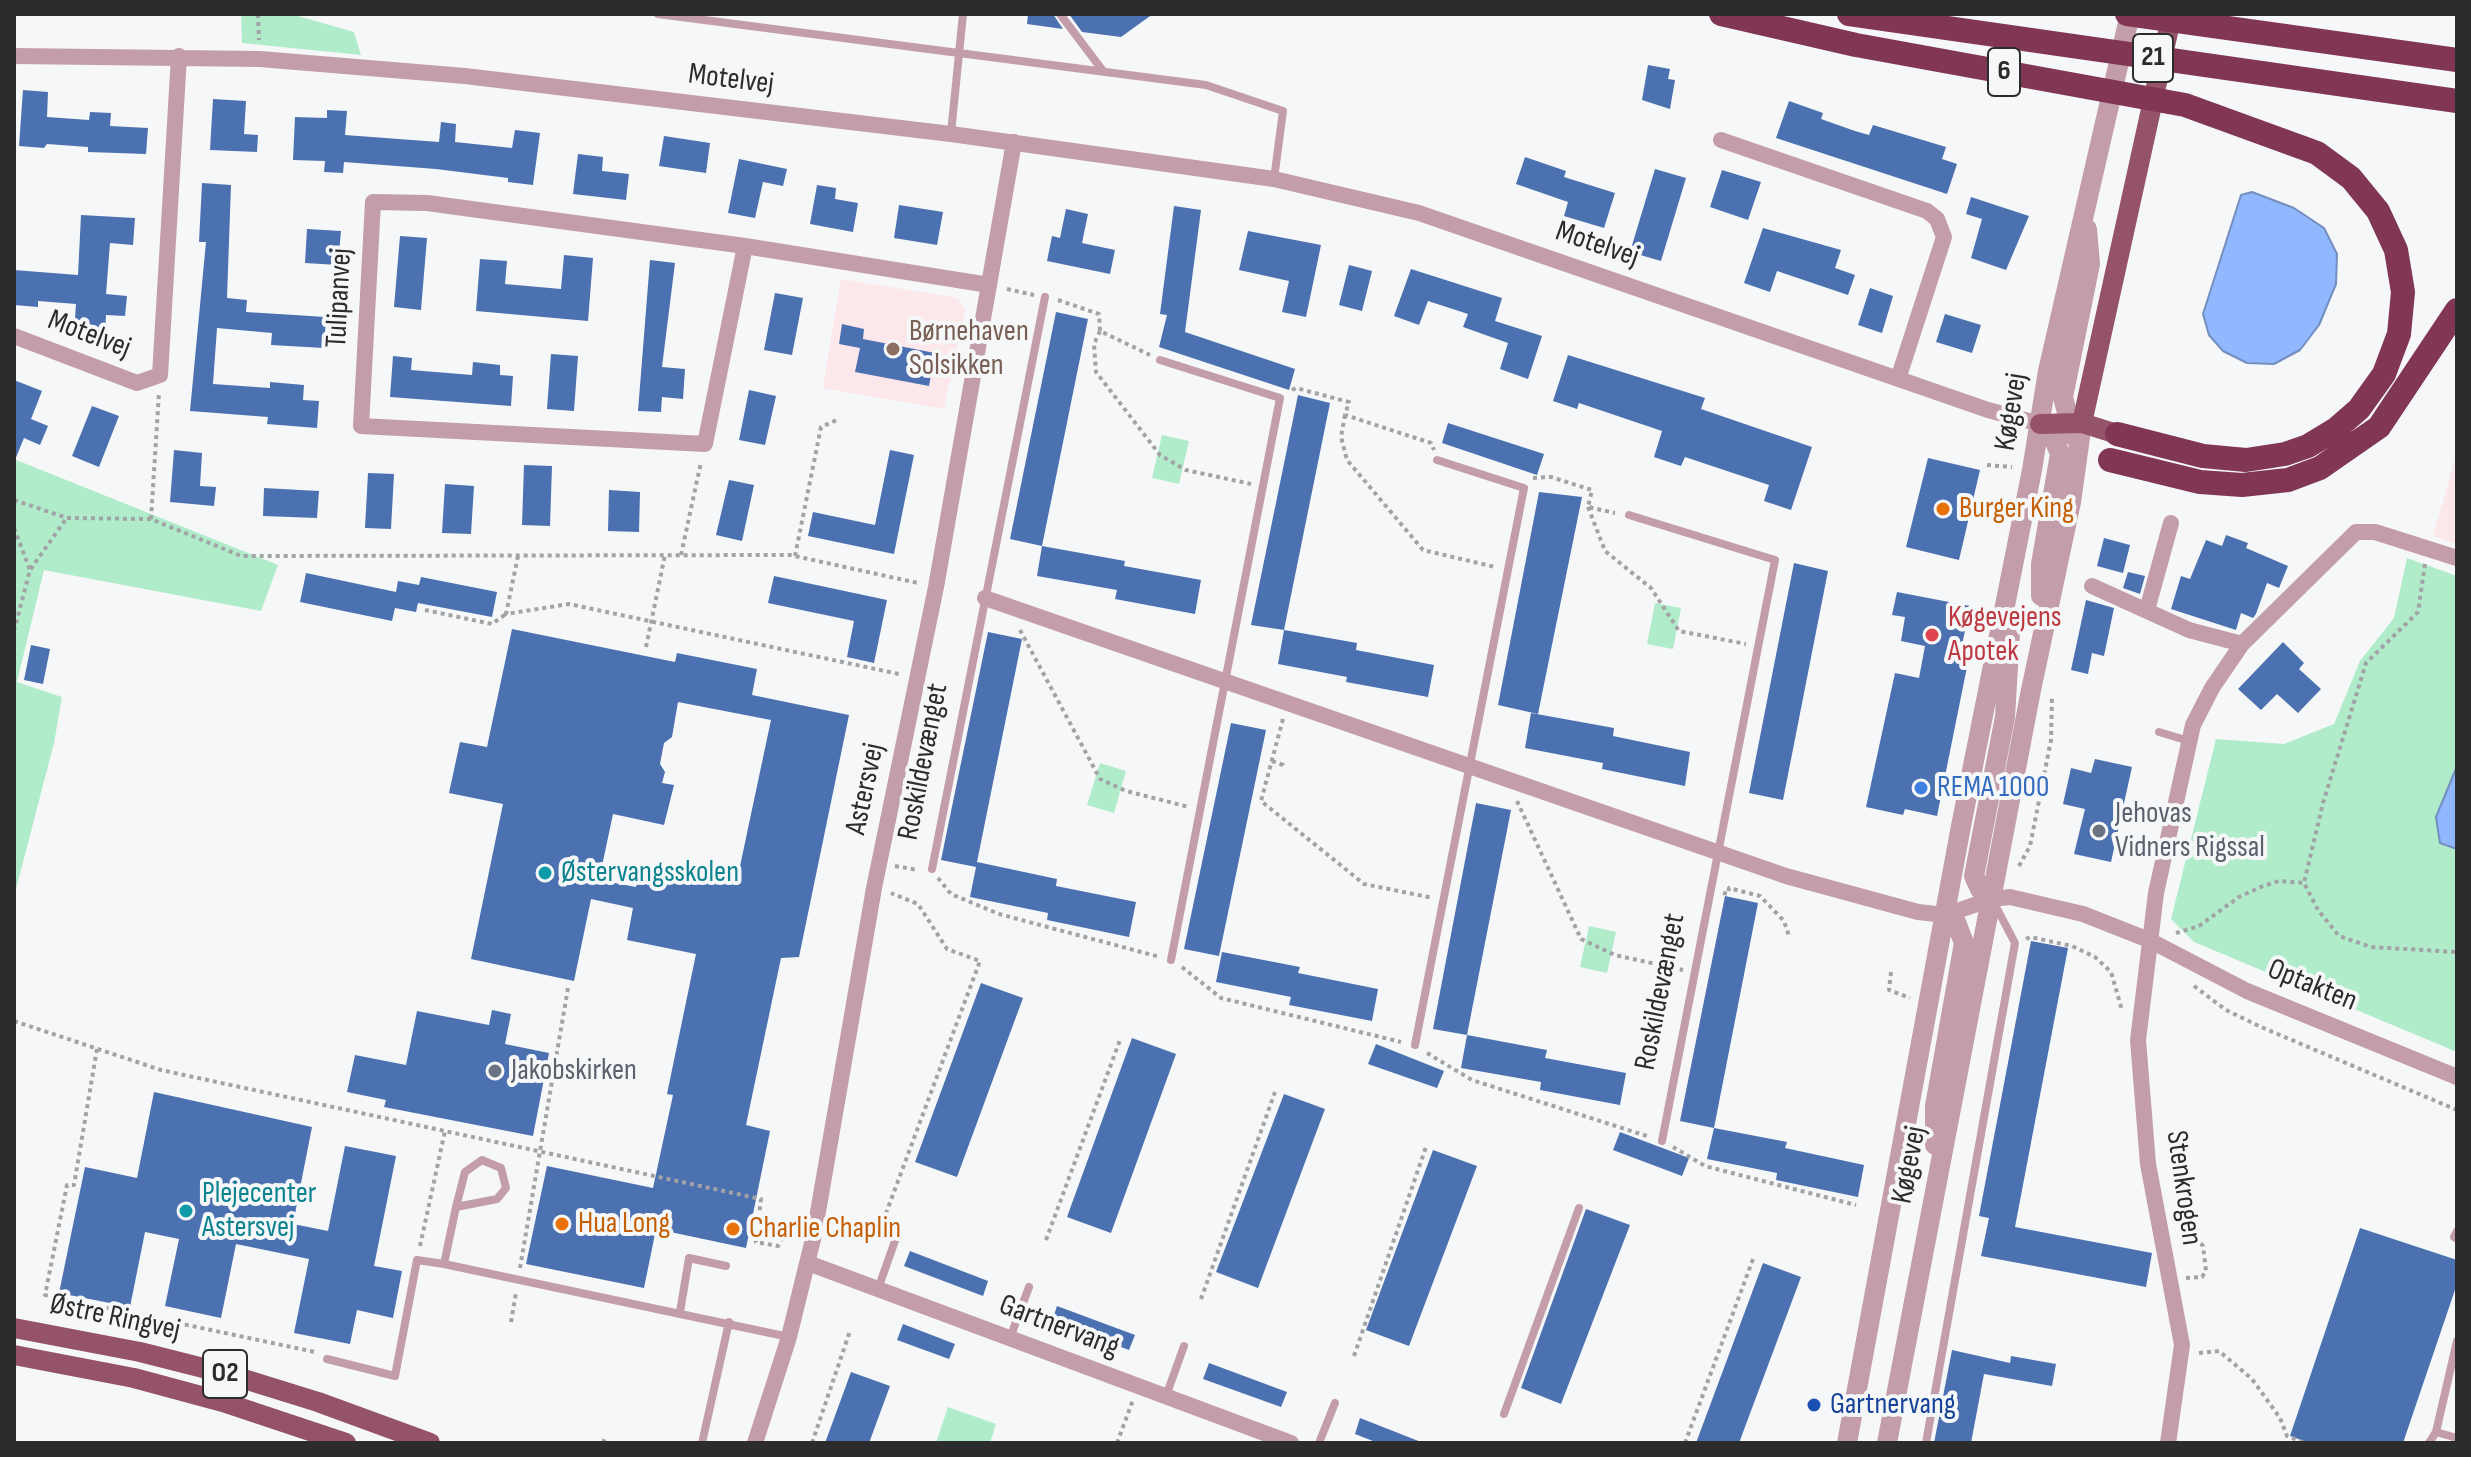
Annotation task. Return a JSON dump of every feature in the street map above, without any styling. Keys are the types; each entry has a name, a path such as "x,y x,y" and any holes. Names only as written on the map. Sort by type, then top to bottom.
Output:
{"highway":[{"name":"6","path":"1721,14 1856,45 2185,105 2317,153 2351,178 2378,211 2396,250 2403,292 2399,334 2384,374 2359,409 2336,429 2308,446 2285,454 2246,460 2203,456 2117,434"},
{"name":"21","path":"1849,14 2457,101"},
{"name":"21","path":"2128,14 2457,60"},
{"path":"2110,460 2200,482 2242,485 2288,480 2320,468 2379,427 2457,310"}],"main road":[{"name":"Køgevej","path":"2075,423 2172,14"},
{"name":"6","path":"2075,423 2117,434"},
{"path":"2040,424 2075,423"},
{"name":"Østre Ringvej","path":"14,1328 140,1352 231,1375 318,1402 430,1443"},
{"name":"Østre Ringvej","path":"14,1355 178,1390 346,1443"}],"street":[{"name":"Køgevej","path":"1847,1443 1928,1002 2010,590 2048,371 2128,14"},
{"name":"Motelvej","path":"14,56 260,59 465,76 1014,142 1274,179 1419,213 1898,379 2040,424"},
{"name":"Motelvej","path":"14,336 137,383 160,375 179,56"},
{"path":"1721,140 1927,211 1937,219 1944,237 1898,379"},
{"name":"Astersvej","path":"755,1443 789,1337 814,1235 874,888 936,587 1014,142"},
{"name":"Tulipanvej","path":"705,444 361,426 373,202 427,203 745,246 989,285"},
{"path":"2075,423 2063,397 2090,264 2086,208"},
{"path":"705,444 745,246"},
{"name":"Køgevej","path":"1887,1443 2078,451 2075,423"},
{"path":"2040,424 2078,451 2110,460"},
{"path":"2040,424 2054,439 2060,454 2041,564 2040,643"},
{"path":"2147,610 2171,523"},
{"path":"2149,940 2193,725 2212,688 2242,644 2356,532 2375,532 2457,558"},
{"path":"2092,586 2189,630 2242,644"},
{"path":"1992,899 1980,889 1974,876 2005,717 2010,671 2010,590"},
{"path":"985,598 1225,678 1471,769 1716,853 1898,908 1945,915 1956,922 1964,943 1935,1106 1936,1189"},
{"path":"1945,915 1992,899"},
{"name":"Optakten","path":"1992,899 2029,900 2083,914 2149,940 2247,991 2457,1077"},
{"name":"Stenkrogen","path":"2149,940 2138,1040 2148,1164 2182,1345 2168,1443"},
{"name":"Gartnervang","path":"808,1263 1291,1443"}],"lane":[{"name":"Motelvej","path":"658,14 1206,85 1283,111 1274,179"},
{"path":"951,134 963,14"},
{"path":"1060,14 1104,72"},
{"name":"Roskildevænget","path":"932,869 1045,297"},
{"path":"1160,360 1280,398 1171,960"},
{"path":"1415,1045 1524,488 1437,460"},
{"name":"Roskildevænget","path":"1629,515 1775,560 1708,891 1662,1141"},
{"path":"2159,732 2190,742"},
{"path":"1926,1443 2015,943 1992,899"},
{"path":"444,1264 456,1207 469,1167 489,1160 501,1168 506,1188 497,1199 456,1207"},
{"path":"1504,1414 1579,1208"},
{"path":"878,1289 896,1238"},
{"path":"680,1312 689,1258 726,1266"},
{"path":"327,1359 395,1376 417,1260 729,1322 789,1337"},
{"path":"1010,1338 1029,1287"},
{"path":"702,1443 729,1322"},
{"path":"2429,1443 2436,1432 2457,1341"},
{"path":"1166,1396 1184,1346"},
{"path":"1319,1443 1335,1403"},
{"path":"2436,1432 2457,1438"}],"path":[{"path":"258,14 260,59"},
{"path":"989,285 1045,297 1099,314 1100,331 1094,344 1096,372 1160,455 1186,470 1261,486"},
{"path":"1100,331 1160,360"},
{"path":"151,519 160,375"},
{"path":"1280,398 1296,388 1349,402 1341,437 1347,460 1423,550 1509,571"},
{"path":"1345,415 1431,443 1437,460"},
{"path":"795,556 821,427 839,419"},
{"path":"681,555 705,444"},
{"path":"1987,465 2032,470"},
{"path":"1524,488 1530,478 1551,477 1592,490 1588,507 1605,551 1651,588 1679,631 1757,646"},
{"path":"14,500 67,518 151,519 241,556 795,556 936,587"},
{"path":"1588,507 1629,515"},
{"path":"14,631 30,570 67,518"},
{"path":"14,528 30,570"},
{"path":"2424,548 2425,573 2418,612 2366,663 2323,803 2304,883 2318,910 2339,936 2371,947 2457,952"},
{"path":"646,647 665,555"},
{"path":"506,614 518,556"},
{"path":"425,610 492,624 506,614 569,604 917,678"},
{"path":"1006,605 1100,779 1126,791 1200,809"},
{"path":"1288,702 1261,801 1364,884 1443,900"},
{"path":"1272,761 1283,765 1284,769"},
{"path":"1507,781 1581,939 1615,955 1693,972"},
{"path":"879,863 915,870 932,869"},
{"name":"Roskildevænget","path":"932,869 951,894 999,914 1171,960 1221,998 1415,1045 1472,1080 1662,1141 1705,1166 1856,1205"},
{"path":"2149,940 2199,926 2239,897 2263,886 2279,881 2304,883"},
{"path":"874,888 918,904 947,949 980,961 879,1232 896,1238"},
{"path":"1708,891 1728,894 1729,888 1760,896 1784,921 1789,936"},
{"path":"2015,943 2030,937 2072,946 2095,957 2111,972 2123,1012"},
{"path":"1891,972 1889,990 1928,1002"},
{"path":"2193,985 2226,1010 2261,1027 2457,1110"},
{"path":"511,1322 568,988"},
{"path":"14,1021 161,1070 761,1199 756,1242 778,1246 787,1230 814,1235"},
{"path":"1046,1240 1120,1040"},
{"path":"97,1049 74,1185 67,1185 45,1295 316,1352 327,1359"},
{"path":"1201,1299 1275,1092"},
{"path":"417,1260 445,1131"},
{"path":"1354,1356 1427,1144"},
{"path":"2168,1280 2202,1277 2206,1271 2205,1254 2197,1239"},
{"path":"1685,1443 1753,1259"},
{"path":"812,1443 850,1331"},
{"path":"2182,1358 2219,1351 2252,1379 2280,1418 2287,1436 2305,1443"},
{"path":"1117,1443 1138,1386"}],"shaded area":[{"name":"Børnehaven Solsikken","path":"841,279 957,298 965,309 944,409 823,388"},
{"path":"2457,452 2457,544 2433,536"}],"green space":[{"path":"241,14 291,14 354,32 361,55 242,43"},
{"path":"1162,435 1189,441 1179,484 1152,478"},
{"path":"14,459 278,565 261,611 44,570 17,682 62,697 54,743 14,897"},
{"path":"2407,558 2457,576 2457,1052 2194,942 2171,919 2216,739 2284,744 2334,724 2360,661 2394,618"},
{"path":"1655,603 1681,608 1673,649 1647,644"},
{"path":"1100,763 1126,771 1114,813 1087,805"},
{"path":"1589,926 1616,932 1607,973 1580,967"},
{"path":"948,1407 996,1424 990,1443 936,1443"}],"water":[{"path":"2252,192 2294,208 2324,228 2337,254 2336,284 2319,325 2300,350 2274,364 2247,363 2223,351 2209,335 2203,314 2241,195"},
{"path":"2457,766 2457,849 2440,843 2436,817"}],"building":[{"path":"1028,14 1053,14 1063,29 1027,24"},
{"path":"1069,14 1153,14 1121,37 1082,32"},
{"path":"1648,65 1670,69 1668,79 1675,80 1670,109 1642,100"},
{"path":"23,90 48,92 47,117 89,120 90,112 111,113 110,126 148,128 146,154 88,152 88,147 47,144 44,148 19,146"},
{"path":"213,99 246,101 244,134 258,135 257,152 210,150"},
{"path":"1789,101 1823,113 1821,119 1855,131 1869,135 1873,125 1946,147 1942,159 1957,164 1947,194 1776,138"},
{"path":"327,110 347,111 345,135 439,142 441,122 456,124 455,142 512,148 515,130 540,133 533,185 508,182 508,178 436,169 344,162 343,173 324,172 325,161 293,160 295,117 327,118"},
{"path":"664,136 710,143 706,173 659,166"},
{"path":"578,154 603,157 602,171 629,174 626,200 573,194"},
{"path":"1525,157 1566,171 1564,177 1615,193 1604,228 1564,216 1568,202 1516,184"},
{"path":"739,159 787,169 783,186 763,182 755,218 728,213"},
{"path":"1655,169 1686,178 1661,261 1630,252"},
{"path":"1722,170 1761,182 1748,220 1710,207"},
{"path":"202,183 231,185 227,298 247,300 246,312 326,317 324,348 271,345 272,333 217,328 213,384 270,388 270,382 304,385 303,400 319,401 317,428 267,424 268,417 190,411 206,242 199,242"},
{"path":"817,185 836,188 835,199 858,203 853,232 810,224"},
{"path":"1971,197 2029,216 2006,270 1971,258 1982,219 1966,214"},
{"path":"899,205 943,212 937,245 894,238"},
{"path":"1174,206 1201,210 1185,332 1295,369 1289,390 1159,347 1167,315 1160,314"},
{"path":"1066,209 1088,214 1082,243 1115,250 1110,274 1047,261 1052,236 1060,238"},
{"path":"81,215 135,218 133,245 110,243 106,294 127,296 125,316 106,315 105,332 74,331 76,304 38,301 38,307 14,305 14,270 78,275"},
{"path":"1763,228 1841,250 1835,268 1855,275 1848,295 1777,271 1770,292 1744,283"},
{"path":"307,229 341,231 338,265 305,263"},
{"path":"1248,231 1321,245 1306,317 1282,312 1289,281 1239,270"},
{"path":"400,236 427,238 421,310 394,307"},
{"path":"564,255 593,258 588,321 476,311 480,259 507,261 505,284 561,289"},
{"path":"650,260 675,263 662,367 685,369 683,399 662,397 661,412 638,411"},
{"path":"1349,265 1372,271 1362,311 1339,305"},
{"path":"1411,269 1502,298 1495,321 1542,336 1528,379 1500,369 1508,343 1463,327 1468,314 1428,301 1419,325 1394,316"},
{"path":"1870,288 1893,296 1882,333 1858,325"},
{"path":"775,293 803,298 792,355 764,350"},
{"path":"1056,312 1088,319 1042,546 1010,539"},
{"path":"1945,314 1981,325 1972,353 1936,342"},
{"path":"842,324 864,329 863,339 935,353 929,386 855,372 860,348 839,344"},
{"path":"551,354 578,356 574,411 547,409"},
{"path":"1568,355 1705,398 1701,409 1812,447 1791,510 1764,501 1769,485 1685,457 1681,466 1654,457 1662,431 1579,403 1577,409 1553,401"},
{"path":"393,356 412,358 411,370 472,375 473,362 500,365 500,375 513,376 511,406 390,397"},
{"path":"14,380 42,391 31,419 48,426 40,445 24,438 15,460"},
{"path":"749,390 776,396 765,445 739,440"},
{"path":"1298,395 1330,403 1284,630 1251,625"},
{"path":"92,406 119,416 99,467 72,456"},
{"path":"1448,423 1544,454 1537,475 1442,443"},
{"path":"174,450 202,453 200,486 216,487 214,506 170,502"},
{"path":"890,450 914,455 894,554 808,536 813,512 875,525"},
{"name":"Burger King","path":"1928,458 1980,470 1959,560 1906,547"},
{"path":"524,465 552,466 550,526 522,525"},
{"path":"368,473 394,474 391,529 365,528"},
{"path":"729,480 754,485 742,541 716,535"},
{"path":"445,484 474,486 471,534 442,533"},
{"path":"264,488 319,491 317,518 263,516"},
{"path":"609,490 640,492 639,532 608,531"},
{"path":"1539,492 1582,497 1538,714 1498,705"},
{"path":"2226,535 2248,543 2246,548 2288,566 2279,588 2267,583 2256,614 2253,618 2241,613 2236,630 2171,609 2181,576 2190,579 2206,540 2222,546"},
{"path":"2104,538 2130,545 2123,573 2097,566"},
{"path":"1042,546 1125,561 1124,566 1201,580 1195,614 1115,599 1117,590 1037,576"},
{"path":"1794,563 1828,571 1783,800 1749,793"},
{"path":"2128,572 2145,576 2140,594 2123,588"},
{"path":"306,573 396,592 398,581 419,585 421,577 497,592 492,617 418,603 416,612 395,608 392,621 300,602"},
{"path":"774,576 887,600 874,663 847,657 854,621 768,603"},
{"path":"1897,592 1970,606 1961,650 1970,652 1937,816 1905,809 1903,815 1866,807 1895,673 1919,678 1925,646 1901,641 1905,617 1892,615"},
{"path":"2086,600 2114,608 2104,656 2092,653 2088,674 2071,670"},
{"name":"Østervangsskolen","path":"512,629 675,662 677,653 757,669 752,695 849,715 799,957 781,958 746,1125 770,1131 746,1248 656,1229 644,1288 526,1264 547,1166 653,1188 673,1095 667,1094 696,954 627,940 633,908 591,899 574,981 471,959 503,804 449,793 460,742 487,747","holes":["678,702 771,720 736,885 641,865 636,887 599,880 613,814 664,825 674,785 662,783 665,772 660,764 664,743 672,737"]},
{"path":"1284,630 1357,643 1356,650 1434,665 1428,697 1346,682 1347,677 1278,664"},
{"path":"988,632 1022,639 976,867 941,860"},
{"path":"2283,642 2304,663 2299,669 2321,689 2298,713 2277,694 2261,710 2238,689"},
{"path":"31,645 50,649 43,684 24,680"},
{"path":"1531,713 1614,728 1613,736 1690,752 1685,786 1602,769 1603,763 1525,748"},
{"path":"1231,723 1266,730 1219,956 1184,949"},
{"name":"Jehovas Vidners Rigssal","path":"2095,759 2132,767 2111,862 2074,854 2085,809 2063,804 2071,768 2091,773"},
{"path":"1476,803 1511,810 1467,1035 1433,1029"},
{"path":"977,862 1057,879 1056,886 1136,902 1129,937 1047,920 1048,913 970,897"},
{"path":"1725,896 1758,903 1714,1128 1680,1121"},
{"path":"2031,941 2068,948 2015,1227 2152,1253 2146,1287 1981,1256 1989,1218 1979,1216"},
{"path":"1222,952 1300,967 1298,973 1378,989 1372,1021 1289,1005 1291,997 1216,982"},
{"path":"981,983 1023,998 957,1177 915,1162"},
{"name":"Jakobskirken","path":"492,1010 511,1014 505,1044 549,1053 533,1136 384,1107 386,1100 347,1092 355,1055 406,1065 417,1011 489,1025"},
{"path":"1467,1035 1547,1050 1545,1058 1626,1073 1620,1105 1540,1090 1541,1082 1461,1068"},
{"path":"1132,1038 1176,1054 1111,1233 1067,1217"},
{"path":"1376,1044 1444,1071 1437,1088 1368,1064"},
{"name":"Plejecenter Astersvej","path":"154,1092 312,1127 293,1224 328,1231 345,1146 396,1156 374,1266 402,1271 393,1318 357,1310 350,1344 294,1333 309,1259 236,1244 221,1318 165,1306 179,1239 145,1232 130,1307 59,1293 85,1167 137,1178"},
{"path":"1284,1094 1325,1109 1258,1288 1216,1272"},
{"path":"1714,1128 1787,1142 1785,1148 1864,1165 1858,1197 1776,1180 1777,1173 1707,1159"},
{"path":"1620,1132 1689,1158 1682,1176 1613,1150"},
{"path":"1433,1150 1477,1166 1409,1346 1366,1330"},
{"path":"1586,1209 1630,1225 1561,1404 1521,1388"},
{"path":"2360,1228 2457,1260 2457,1284 2403,1443 2309,1443 2290,1436"},
{"path":"910,1251 988,1281 983,1296 904,1266"},
{"path":"1763,1263 1801,1277 1739,1443 1696,1443"},
{"path":"1057,1306 1135,1335 1129,1350 1052,1321"},
{"path":"903,1324 955,1344 949,1359 897,1340"},
{"path":"1952,1350 2010,1363 2011,1356 2056,1364 2052,1386 1984,1374 1971,1443 1934,1443"},
{"path":"1209,1363 1287,1392 1281,1407 1203,1379"},
{"path":"851,1372 890,1386 869,1443 825,1443"},
{"path":"1360,1418 1421,1443 1378,1443 1355,1434"}],"place":[{"name":"Børnehaven Solsikken","path":"893,349"},
{"name":"Burger King","path":"1943,509"},
{"name":"Køgevejens Apotek","path":"1932,635"},
{"name":"REMA 1000","path":"1921,788"},
{"name":"Jehovas Vidners Rigssal","path":"2099,831"},
{"name":"Østervangsskolen","path":"545,873"},
{"name":"Jakobskirken","path":"495,1071"},
{"name":"Plejecenter Astersvej","path":"186,1211"},
{"name":"Hua Long","path":"562,1224"},
{"name":"Charlie Chaplin","path":"733,1229"},
{"name":"Gartnervang","path":"1814,1405"}]}
